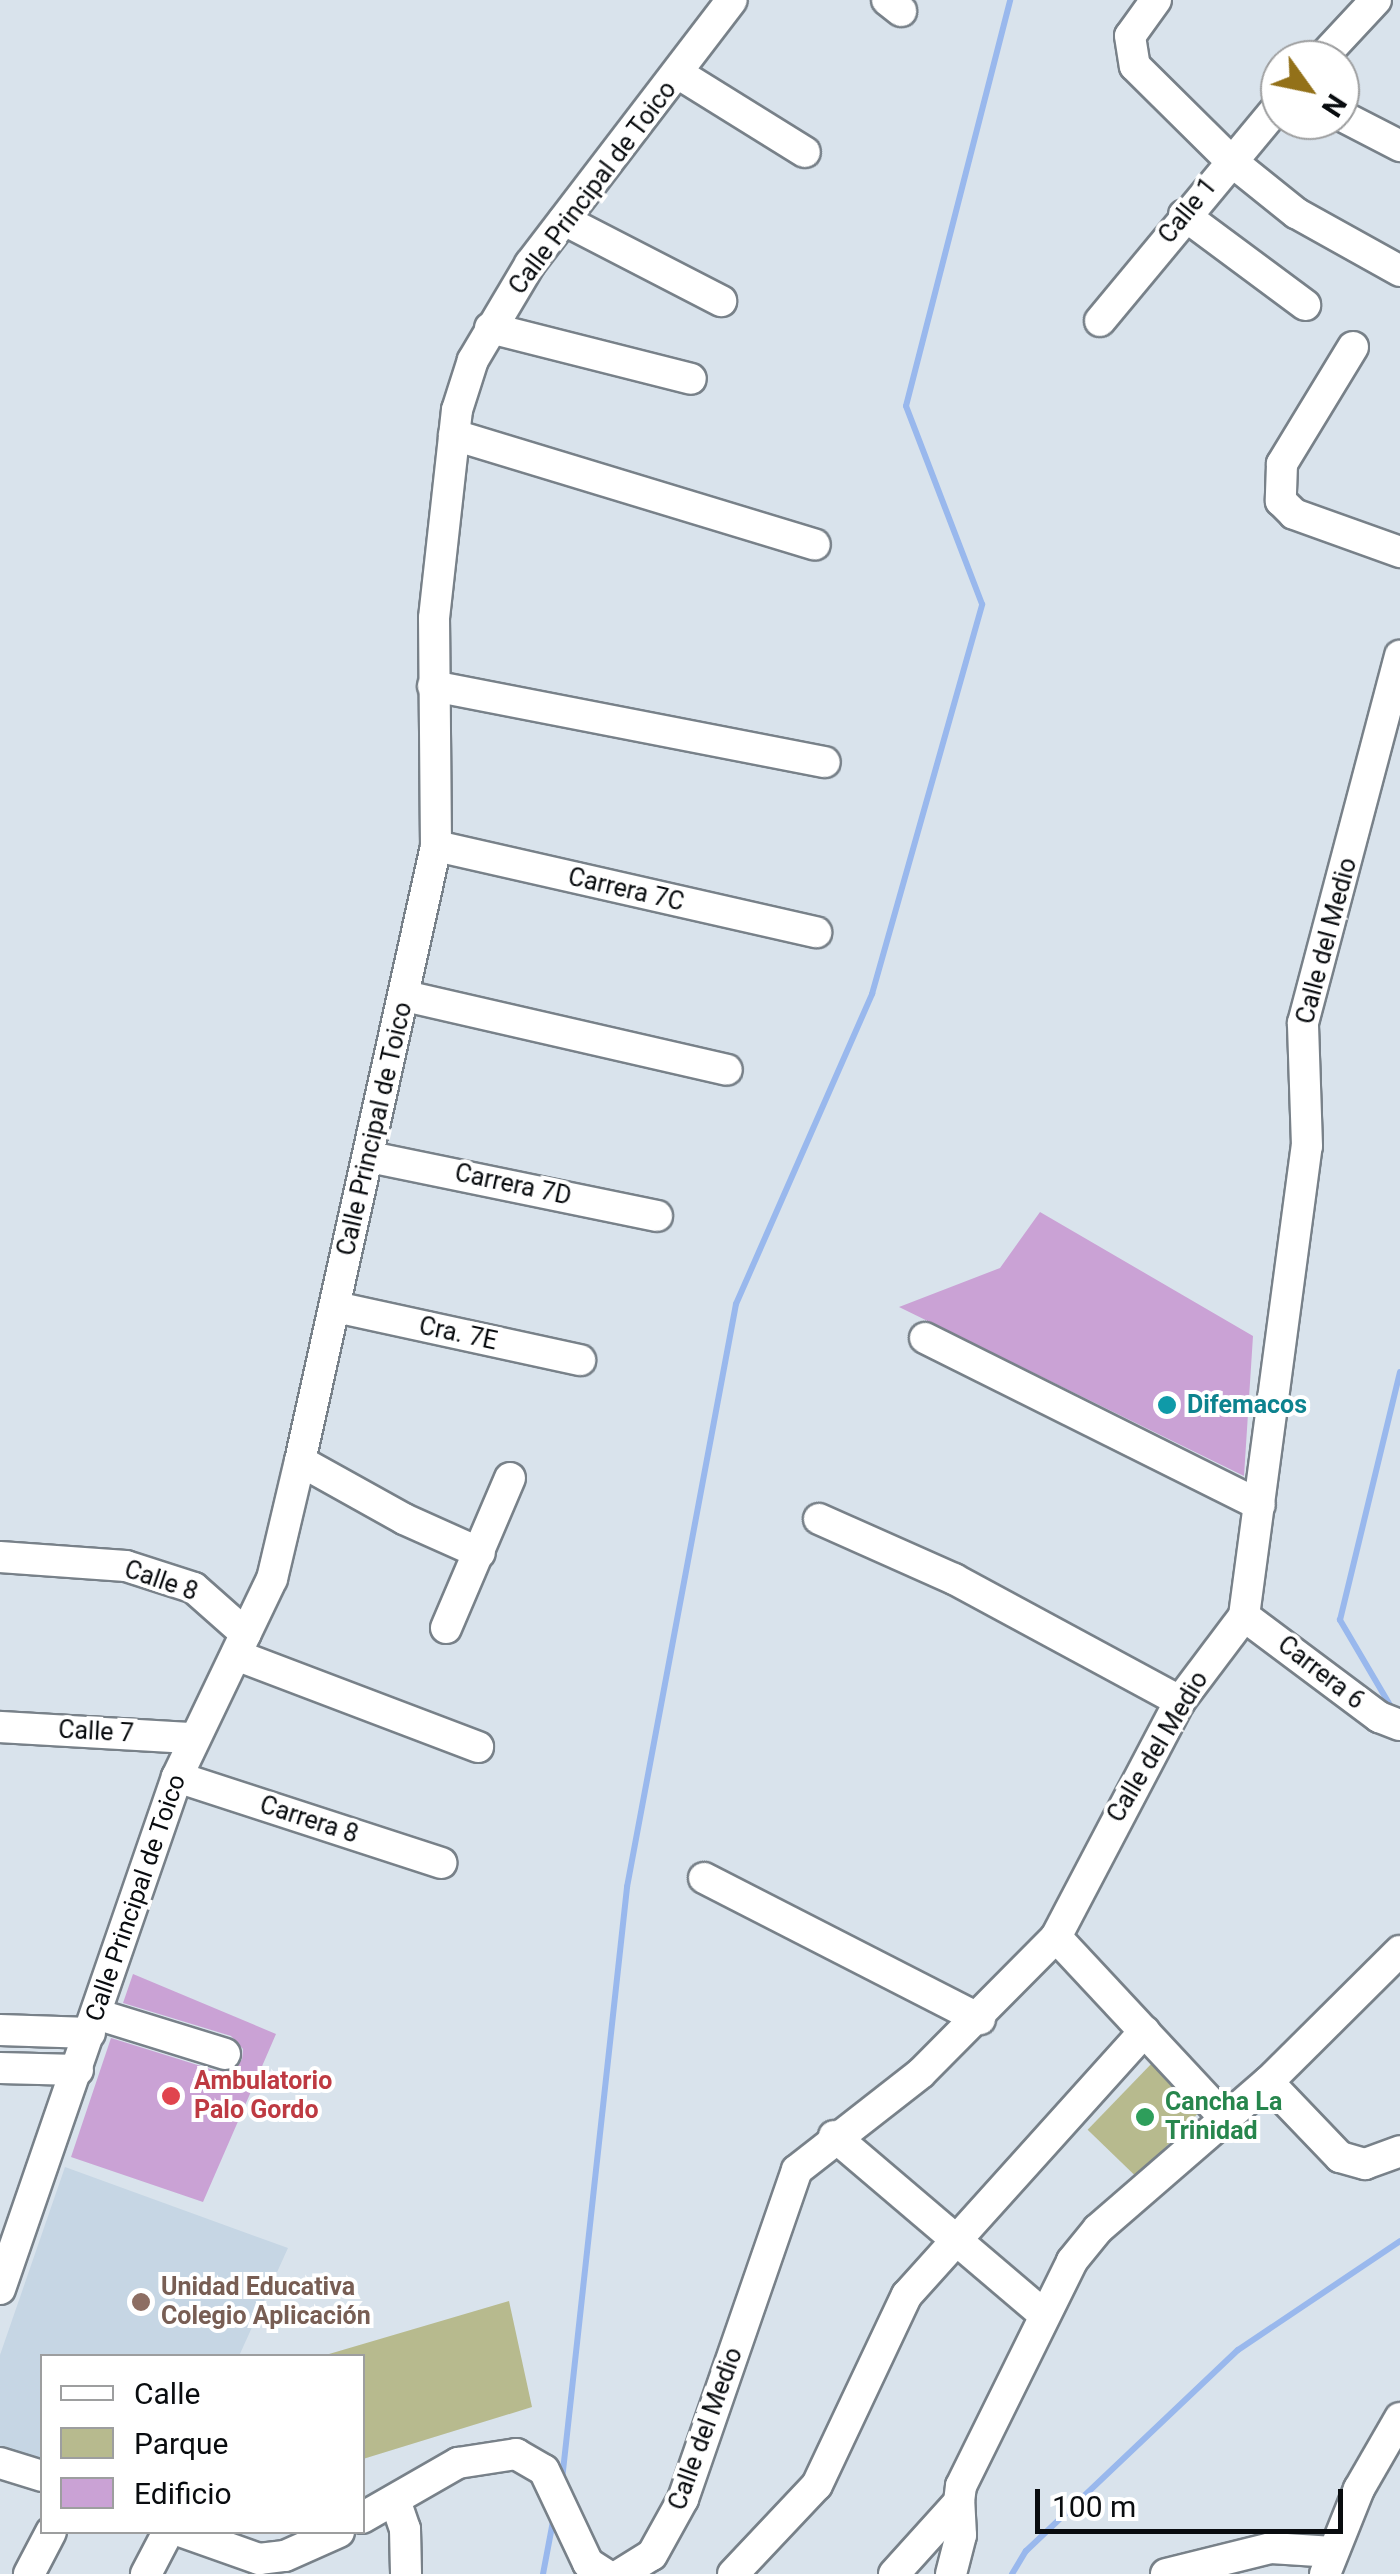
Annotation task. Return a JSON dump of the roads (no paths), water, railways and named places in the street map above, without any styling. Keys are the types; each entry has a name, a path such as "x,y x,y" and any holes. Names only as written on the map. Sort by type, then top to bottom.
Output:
{"street":[{"name":"Calle Principal de Toico","path":"0,2289 177,1776 272,1579 370,1157 436,846 434,618 457,410 490,328 564,220 732,0"},
{"path":"1156,0 1133,28 1132,59 1230,160 1296,212 1400,272"},
{"path":"1339,40 1376,0"},
{"path":"679,74 805,152"},
{"path":"1360,125 1400,146"},
{"name":"Calle 1","path":"1100,321 1184,214 1260,126"},
{"path":"1184,214 1305,306"},
{"path":"564,220 721,301"},
{"path":"490,328 691,379"},
{"path":"1353,347 1282,464 1281,500 1294,514 1400,552"},
{"path":"454,435 815,545"},
{"name":"Calle del Medio","path":"621,2574 652,2555 668,2530 798,2170 834,2136 922,2073 980,2019 1056,1937 1180,1700 1244,1616 1306,1146 1302,1023 1389,752 1400,656"},
{"path":"433,686 825,762"},
{"name":"Carrera 7C","path":"436,846 816,932"},
{"path":"405,996 727,1070"},
{"name":"Carrera 7D","path":"370,1157 657,1216"},
{"name":"Cra. 7E","path":"336,1307 580,1360"},
{"path":"925,1338 1260,1505"},
{"path":"300,1461 480,1553"},
{"path":"446,1628 510,1478"},
{"path":"819,1520 954,1580 1180,1700"},
{"name":"Calle 8","path":"0,1558 126,1566 194,1588 241,1644 478,1747"},
{"name":"Carrera 6","path":"1244,1616 1379,1718 1400,1724"},
{"name":"Calle 7","path":"0,1728 192,1738"},
{"name":"Carrera 8","path":"177,1776 442,1863"},
{"path":"704,1878 980,2019"},
{"path":"1056,1937 1224,2117"},
{"path":"894,2574 959,2502 1042,2313 1098,2229 1268,2082 1398,1958"},
{"path":"0,2030 93,2023 225,2054"},
{"path":"734,2574 818,2484 907,2295 1145,2031"},
{"path":"0,2068 78,2070"},
{"path":"1268,2082 1340,2157 1365,2164 1400,2152"},
{"path":"834,2136 1042,2313"},
{"path":"1166,2574 1270,2548 1329,2563 1400,2418"},
{"path":"365,2516 458,2463 516,2454 544,2470 588,2563 605,2574"},
{"path":"0,2463 40,2475"},
{"path":"395,2500 405,2528 406,2574"},
{"path":"951,2574 960,2535 959,2502"},
{"path":"29,2574 49,2534"},
{"path":"146,2574 167,2534"},
{"path":"189,2534 258,2559 285,2556 334,2534"}],"waterway":[{"path":"562,2480 627,1887 736,1304 872,994 982,604 906,406 1010,0"},
{"path":"1394,1712 1340,1620 1400,1372"},
{"path":"1012,2574 1026,2551 1238,2350 1400,2241"},
{"path":"543,2574 554,2516"}],"place":[{"name":"Difemacos","path":"1167,1405"},
{"name":"Ambulatorio Palo Gordo","path":"171,2096"},
{"name":"Cancha La Trinidad","path":"1145,2117"},
{"name":"Unidad Educativa Colegio Aplicación","path":"141,2302"}]}
